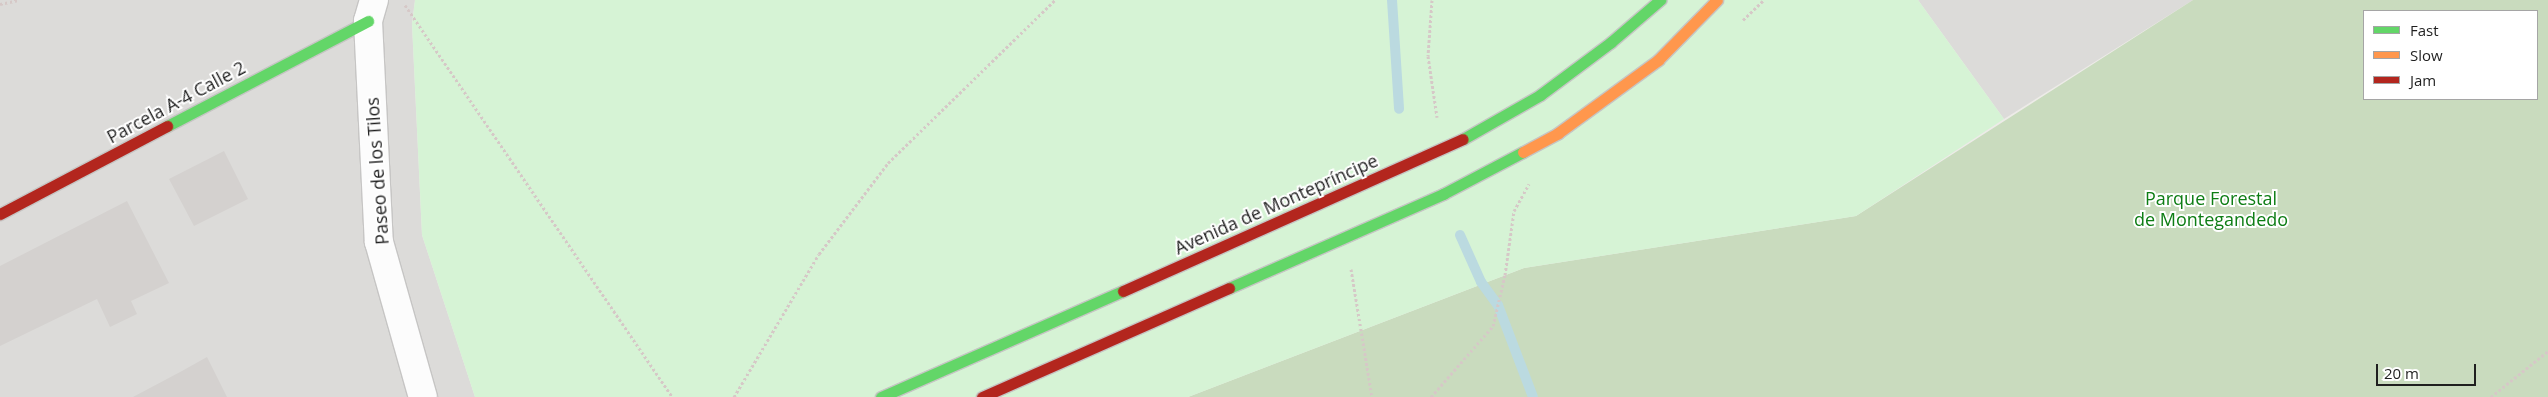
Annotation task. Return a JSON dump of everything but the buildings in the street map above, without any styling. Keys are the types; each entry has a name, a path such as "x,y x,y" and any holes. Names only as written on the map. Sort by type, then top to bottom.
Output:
{"street":[{"name":"Avenida de Montepríncipe","path":"881,397 1446,148 1540,95 1611,42 1660,0"},
{"path":"982,397 1443,194 1558,133 1658,60 1717,0"},
{"name":"Parcela A-4 Calle 2","path":"0,214 371,10"},
{"name":"Paseo de los Tilos","path":"371,10 379,242 423,397"}],"path":[{"path":"0,4 19,0"},
{"path":"402,0 672,397"},
{"path":"734,397 819,254 888,163 1055,0"},
{"path":"1432,0 1428,56 1438,125"},
{"path":"1431,397 1493,326 1505,275 1514,211 1531,181"},
{"path":"1350,262 1372,397"},
{"path":"2491,397 2548,351"}],"shaded area":[{"path":"0,0 415,0 412,24 422,235 475,397 0,397"},
{"path":"1918,0 2193,0 2004,119"}],"green space":[{"path":"415,0 1918,0 2004,119 1856,216 1524,268 1188,397 475,397 422,235 412,24"},
{"name":"Parque Forestal de Montegandedo","path":"2193,0 2548,0 2548,397 1188,397 1524,268 1856,216"}],"waterway":[{"path":"1392,0 1399,109"},
{"path":"1460,235 1481,282 1498,305 1533,397"}],"traffic: fast":[{"path":"1463,139 1540,95 1611,42 1660,0"},
{"path":"167,126 368,21"},
{"path":"1229,288 1443,194 1523,152"},
{"path":"881,397 1123,291"}],"traffic: slow":[{"path":"1523,152 1558,133 1658,60 1717,0"}],"traffic: jam":[{"path":"0,214 167,126"},
{"path":"1123,291 1463,139"},
{"path":"982,397 1229,288"}]}
